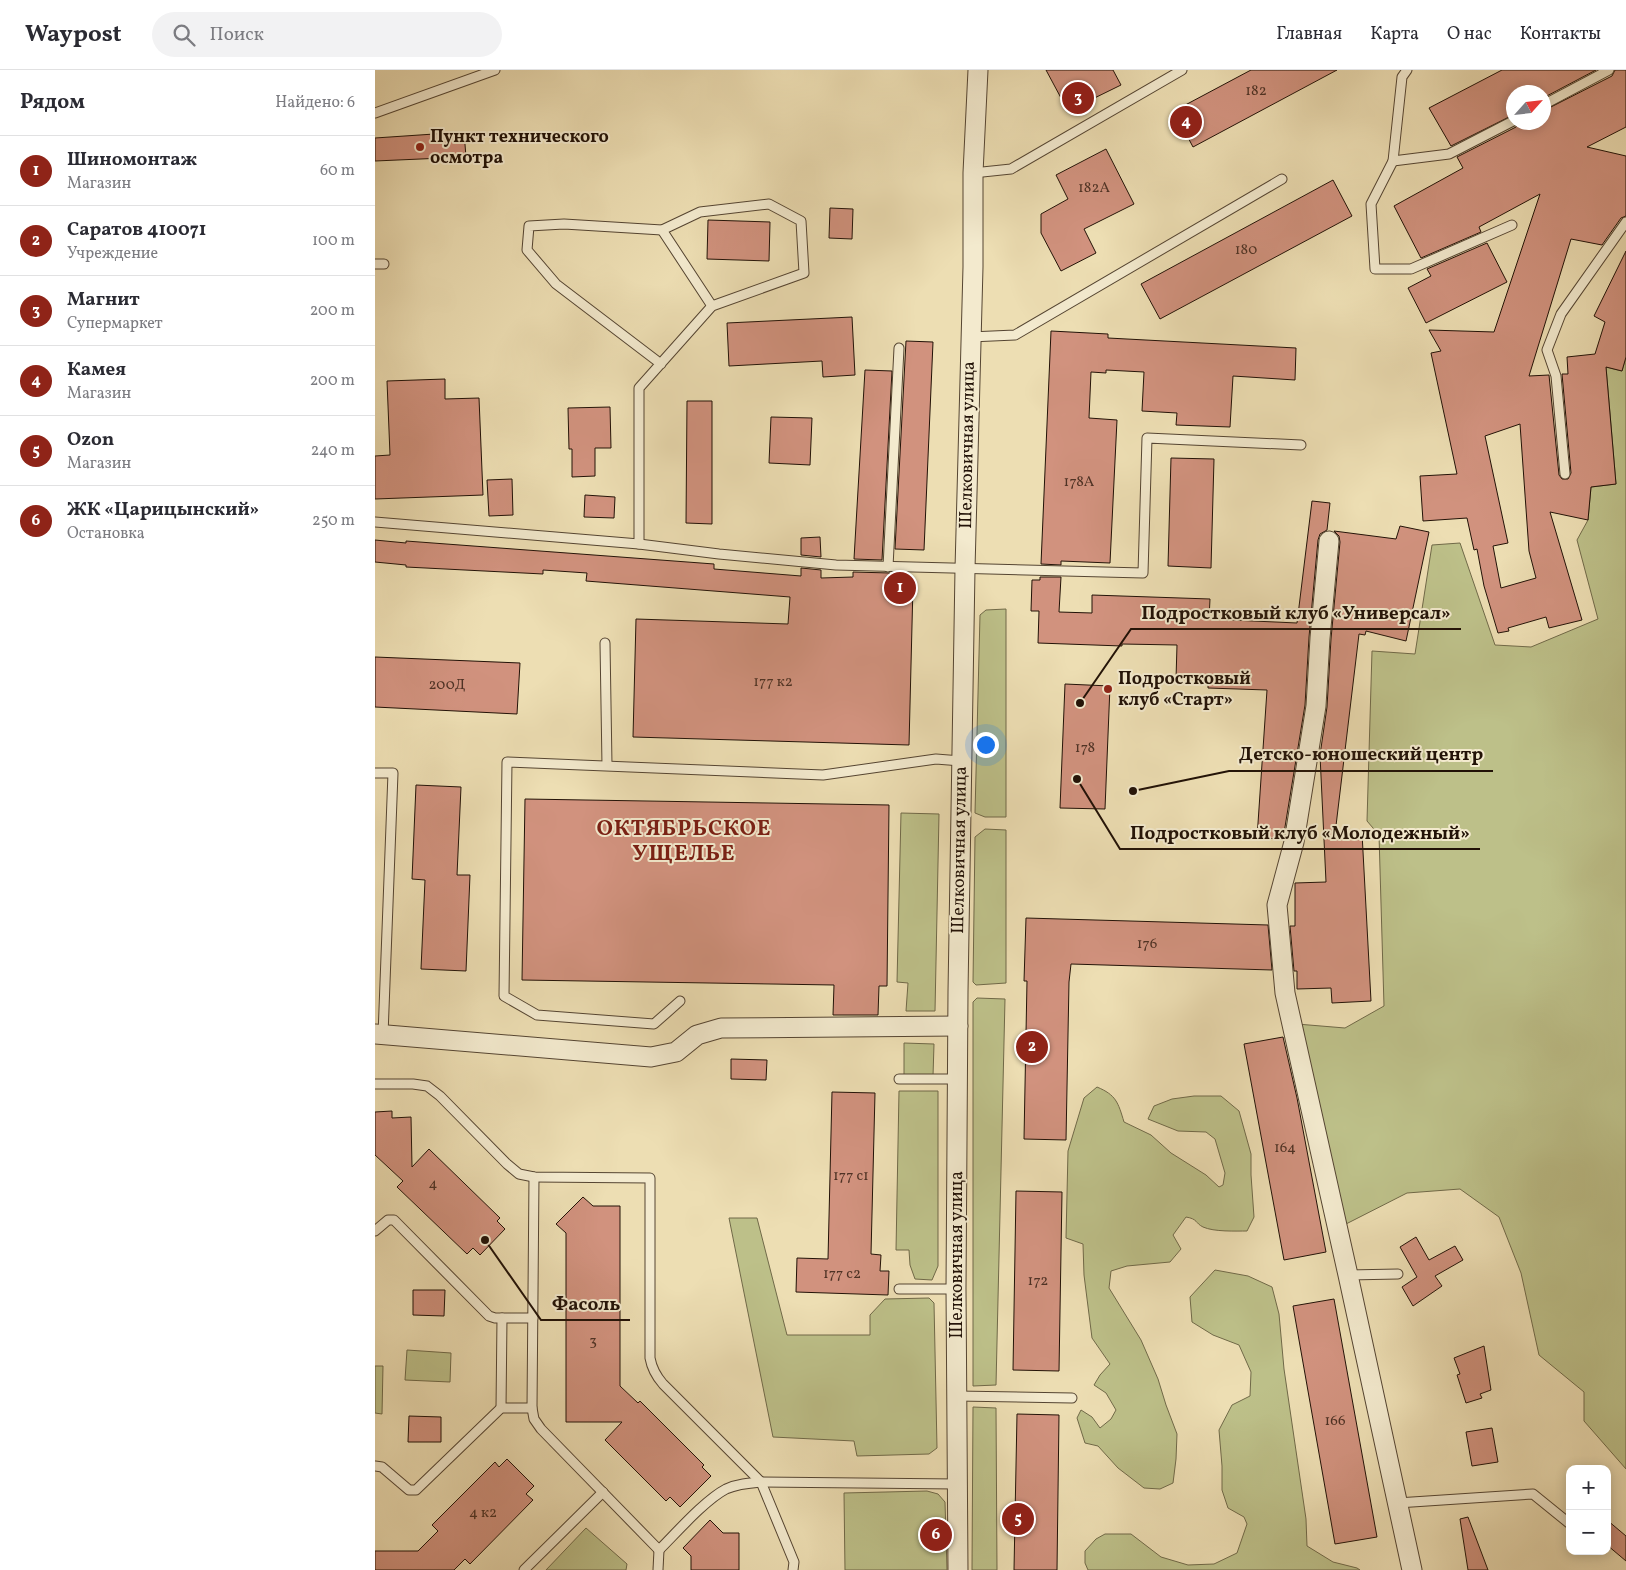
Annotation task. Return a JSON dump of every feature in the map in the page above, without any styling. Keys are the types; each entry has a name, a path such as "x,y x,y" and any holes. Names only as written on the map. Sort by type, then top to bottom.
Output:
{"street":[{"name":"Шелковичная улица","path":"958,1570 956,1289 961,762 973,267 973,173 978,70"},
{"path":"1329,541 1316,706 1294,842 1277,905 1285,993 1411,1570"},
{"path":"379,1035 651,1057 676,1052 697,1035 721,1028 958,1026"}],"lane":[{"path":"375,113 495,70"},
{"path":"973,173 1011,169 1182,70"},
{"path":"1407,70 1402,77 1393,161 1371,204 1375,269 1411,270 1512,225"},
{"path":"1551,101 1609,70"},
{"path":"1393,161 1449,154 1506,124"},
{"path":"970,337 1015,335 1281,179"},
{"path":"639,544 639,388 661,364 712,306 804,273 801,221 769,204 700,212 662,230 564,224 529,226 527,250 556,284 661,364"},
{"path":"1565,474 1556,376 1547,350 1561,314 1626,222"},
{"path":"662,230 712,306"},
{"path":"888,567 899,348"},
{"path":"375,522 639,544 826,564 1143,573 1147,438 1301,445"},
{"path":"605,643 607,765"},
{"path":"680,1001 654,1024 537,1016 504,996 507,762 823,775 936,759 961,762"},
{"path":"375,773 393,773 379,1035"},
{"path":"899,1079 957,1079"},
{"path":"375,1084 427,1086 440,1096 519,1174 534,1177 649,1173 651,1367 655,1376 761,1482 793,1562 793,1570"},
{"path":"534,1177 532,1408 534,1419 541,1429 659,1550"},
{"path":"375,1231 388,1220 394,1220 489,1316 495,1318 533,1318"},
{"path":"1348,1275 1399,1274"},
{"path":"899,1289 956,1289"},
{"path":"501,1408 502,1318"},
{"path":"956,1396 1072,1398"},
{"path":"375,1466 382,1467 409,1490 416,1490 501,1408 532,1408"},
{"path":"658,1570 659,1550 711,1498 741,1484 761,1482 957,1484"},
{"path":"524,1570 603,1492"},
{"path":"1397,1503 1533,1494 1566,1521"}],"green space":[{"path":"1626,357 1626,1469 1584,1421 1584,1392 1539,1355 1521,1273 1499,1217 1460,1189 1407,1193 1346,1224 1297,1024 1345,1028 1384,1006 1379,835 1367,821 1372,651 1415,654 1432,545 1460,543 1495,645 1531,647 1598,619 1577,540 1588,520 1591,487 1616,484 1606,367 1622,371"},
{"path":"1006,609 1006,817 985,817 975,813 980,615 986,610"},
{"path":"901,813 939,814 935,1011 906,1011 908,983 897,982"},
{"path":"985,829 1006,830 1006,983 976,985 973,982 975,837"},
{"path":"977,998 1005,999 996,1385 973,1386 973,1002"},
{"path":"904,1043 934,1044 933,1076 904,1075"},
{"path":"1097,1087 1112,1096 1120,1109 1124,1122 1151,1135 1171,1153 1206,1175 1219,1187 1223,1185 1225,1173 1215,1139 1206,1132 1178,1131 1148,1119 1154,1106 1172,1099 1194,1096 1221,1096 1239,1111 1251,1154 1254,1217 1247,1231 1208,1229 1200,1226 1195,1220 1186,1217 1173,1235 1181,1249 1170,1262 1127,1266 1111,1271 1109,1288 1141,1340 1158,1379 1177,1434 1173,1483 1160,1489 1144,1488 1118,1468 1098,1446 1085,1443 1077,1418 1081,1410 1092,1417 1100,1428 1111,1419 1116,1410 1106,1393 1094,1385 1110,1364 1092,1338 1084,1275 1083,1244 1066,1238 1068,1151 1084,1098"},
{"path":"899,1091 938,1091 938,1266 932,1280 915,1279 910,1265 909,1250 896,1250"},
{"path":"729,1218 757,1218 787,1335 870,1335 870,1315 885,1299 929,1298 934,1303 937,1448 929,1454 857,1456 854,1441 773,1437"},
{"path":"1215,1270 1248,1276 1272,1287 1279,1314 1284,1369 1306,1519 1307,1546 1333,1562 1360,1570 1088,1570 1085,1563 1085,1551 1096,1539 1105,1534 1131,1534 1161,1557 1188,1565 1214,1564 1237,1553 1247,1524 1244,1517 1228,1508 1222,1490 1219,1430 1232,1405 1250,1396 1251,1372 1239,1345 1213,1335 1192,1322 1190,1297"},
{"path":"407,1350 451,1353 450,1382 405,1380"},
{"path":"375,1366 383,1366 382,1414 375,1413"},
{"path":"973,1407 996,1408 997,1570 972,1570"},
{"path":"927,1491 938,1494 945,1502 947,1570 845,1570 844,1493"},
{"path":"586,1528 627,1564 626,1570 546,1570"}],"building":[{"path":"1046,70 1113,70 1121,85 1068,111"},
{"path":"1251,70 1337,70 1193,147 1174,111"},
{"path":"1502,70 1596,70 1551,94 1551,85 1506,85 1506,118 1451,146 1429,108"},
{"path":"1615,70 1626,70 1626,127 1587,147 1626,156 1626,216 1621,218 1602,245 1571,239 1529,376 1549,375 1559,475 1562,479 1568,479 1571,473 1562,374 1568,374 1567,357 1595,354 1605,322 1594,316 1626,251 1626,357 1622,371 1606,367 1616,484 1591,487 1588,520 1550,512 1582,620 1549,628 1546,617 1508,628 1509,631 1498,633 1484,586 1477,549 1474,550 1467,518 1423,521 1420,476 1457,474 1431,353 1441,351 1429,330 1494,332 1540,194 1479,227 1481,232 1421,258 1394,206 1463,168 1457,157 1510,130 1551,130 1551,107 1612,76","holes":["1520,424 1529,551 1536,578 1501,588 1493,546 1508,543 1485,436"]},
{"name":"Пункт технического осмотра","path":"464,132 466,157 375,161 375,138"},
{"path":"1106,149 1134,204 1084,229 1096,253 1061,271 1041,233 1041,214 1068,199 1056,175"},
{"path":"1333,180 1352,216 1160,319 1141,284"},
{"path":"830,208 853,209 852,239 829,238"},
{"path":"708,220 770,222 769,261 707,259"},
{"path":"1487,243 1507,282 1426,323 1408,288 1431,276 1427,269"},
{"path":"852,317 855,375 823,377 822,361 729,366 727,323"},
{"path":"1051,331 1108,334 1108,338 1296,348 1295,380 1233,376 1230,427 1176,425 1177,413 1142,411 1144,372 1106,370 1106,373 1091,372 1089,418 1117,420 1110,563 1061,561 1061,565 1041,564"},
{"path":"906,341 933,342 924,550 895,549"},
{"path":"865,370 892,371 882,560 854,559"},
{"path":"445,379 445,399 479,398 483,495 375,499 375,456 390,455 387,381"},
{"path":"687,401 712,401 712,524 686,523"},
{"path":"610,407 611,448 595,448 595,476 572,477 572,449 569,449 568,408"},
{"path":"771,417 812,418 810,465 769,463"},
{"path":"1171,458 1214,459 1211,568 1168,566"},
{"path":"512,479 513,515 489,516 487,480"},
{"path":"585,495 615,497 614,518 584,517"},
{"path":"1312,501 1330,503 1327,530 1320,534 1318,540 1305,705 1283,839 1257,838 1267,690 1208,688 1208,680 1176,679 1177,645 1122,644 1122,646 1038,643 1039,611 1031,611 1032,580 1040,580 1040,577 1061,577 1059,612 1092,613 1092,595 1210,599 1209,619 1297,623"},
{"path":"1400,526 1429,532 1406,641 1366,631 1365,635 1359,634 1335,834 1362,833 1371,1001 1332,1003 1331,988 1297,989 1297,971 1294,971 1290,926 1295,926 1295,883 1326,882 1320,755 1327,707 1340,542 1339,536 1334,531 1396,539"},
{"path":"820,537 821,557 801,555 801,538"},
{"path":"375,540 714,564 714,569 801,576 801,568 821,570 821,578 853,577 853,572 890,573 890,585 913,585 909,745 633,737 636,619 788,624 790,597 586,581 587,573 543,570 543,574 406,567 406,565 375,562"},
{"path":"375,657 520,663 517,714 375,707"},
{"path":"1065,684 1110,686 1105,809 1060,808"},
{"path":"416,785 461,787 457,875 470,875 466,971 421,969 425,880 412,879"},
{"path":"525,799 889,805 887,986 879,986 878,1015 833,1015 834,985 522,980"},
{"path":"1026,918 1268,925 1272,970 1071,964 1066,1140 1024,1139 1027,981 1024,981"},
{"path":"1283,1037 1297,1098 1326,1252 1284,1260 1244,1044"},
{"path":"731,1059 767,1060 766,1080 731,1079"},
{"path":"832,1092 875,1093 871,1254 881,1255 880,1271 889,1271 888,1295 796,1292 797,1258 828,1259"},
{"path":"392,1111 392,1118 411,1117 412,1167 429,1149 500,1218 497,1221 505,1229 480,1255 473,1248 467,1254 397,1187 403,1181 375,1155 375,1112"},
{"path":"1016,1191 1062,1192 1059,1371 1013,1370"},
{"path":"583,1197 593,1206 620,1206 620,1386 638,1403 640,1401 704,1465 702,1467 711,1476 680,1507 670,1497 666,1501 605,1440 622,1422 566,1422 566,1233 556,1224"},
{"path":"1416,1237 1429,1260 1455,1246 1463,1260 1435,1276 1442,1286 1413,1306 1402,1287 1417,1277 1400,1247"},
{"path":"413,1290 445,1290 444,1316 413,1315"},
{"path":"1334,1299 1377,1537 1335,1544 1293,1306"},
{"path":"1484,1346 1491,1390 1480,1394 1482,1398 1466,1403 1457,1375 1460,1374 1454,1358"},
{"path":"1017,1414 1059,1415 1057,1570 1014,1570"},
{"path":"409,1416 441,1417 441,1442 408,1442"},
{"path":"1492,1428 1498,1462 1472,1466 1466,1432"},
{"path":"507,1459 534,1486 526,1494 533,1500 470,1564 465,1559 454,1570 375,1570 375,1551 418,1551 438,1531 432,1525 495,1462 499,1467"},
{"path":"1468,1517 1488,1570 1468,1570 1460,1519"},
{"path":"710,1520 723,1533 739,1533 739,1570 691,1570 691,1556 683,1548"},
{"path":"1611,1523 1626,1536 1626,1561 1611,1548"}],"place":[{"name":"Магнит","path":"1078,98"},
{"name":"Камея","path":"1186,122"},
{"name":"Пункт технического осмотра","path":"420,147"},
{"name":"Шиномонтаж","path":"900,588"},
{"name":"Подростковый клуб «Старт»","path":"1108,689"},
{"name":"Подростковый клуб «Универсал»","path":"1080,703"},
{"name":"Подростковый клуб «Молодежный»","path":"1077,779"},
{"name":"Детско-юношеский центр","path":"1133,791"},
{"name":"Саратов 410071","path":"1032,1047"},
{"name":"Фасоль","path":"485,1240"},
{"name":"Ozon","path":"1018,1519"},
{"name":"ЖК «Царицынский»","path":"936,1535"}],"district":[{"name":"ОКТЯБРЬСКОЕ УЩЕЛЬЕ","path":"684,842"}]}
